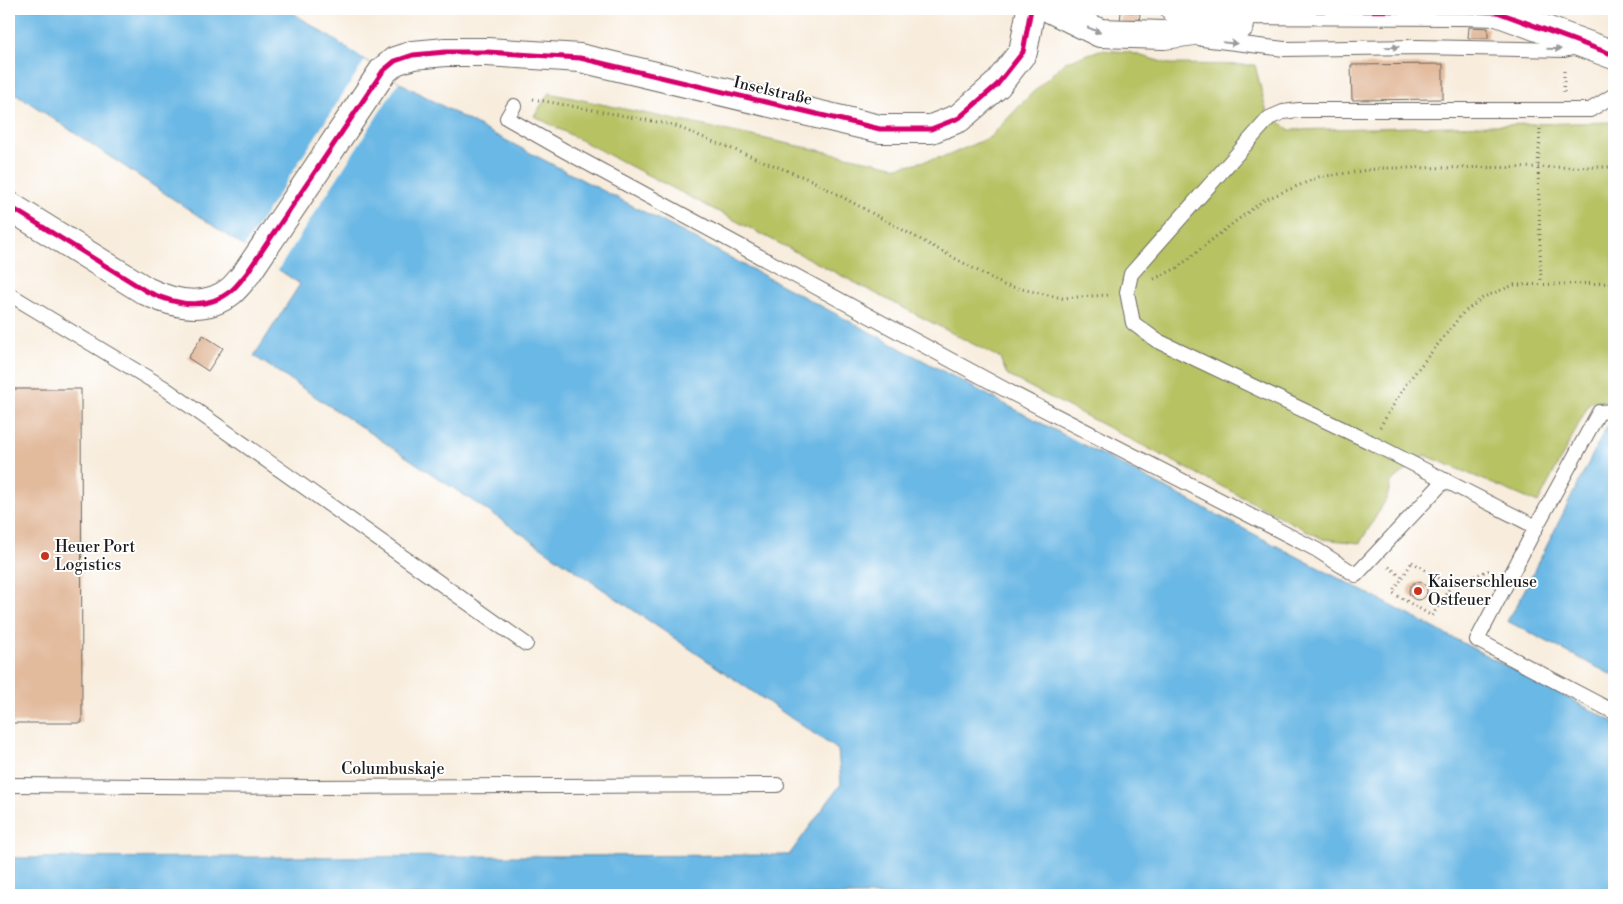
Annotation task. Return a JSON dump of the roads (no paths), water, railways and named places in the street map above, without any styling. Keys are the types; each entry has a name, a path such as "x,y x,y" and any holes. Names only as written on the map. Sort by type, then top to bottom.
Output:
{"street":[{"name":"Inselstraße","path":"9,206 162,299 193,305 208,303 231,291 259,257 383,71 395,61 412,55 446,52 487,52 580,58 880,129 931,129 959,118 997,84 1023,52 1031,9"},
{"path":"1051,9 1100,33 1164,35 1343,11"},
{"path":"1176,9 1497,12 1614,55"}],"lane":[{"path":"1164,35 1284,49 1417,47 1564,50 1590,45"},
{"path":"1536,527 1370,442 1156,340 1133,323 1127,292 1131,274 1269,118 1283,112 1299,110 1590,110 1614,95"},
{"path":"514,106 507,118 565,151 1006,390 1317,550 1356,574 1445,480"},
{"path":"9,294 163,388 526,644"},
{"path":"1614,411 1599,412 1477,640 1614,712"},
{"name":"Columbuskaje","path":"9,785 310,787 777,785"}],"water":[{"path":"9,9 287,9 399,82 484,129 1614,722 1614,895 9,895 9,858 789,855 841,784 838,750 500,519 254,356 300,284 9,89"},
{"path":"1607,426 1614,426 1614,676 1507,621 1516,607"}],"place":[{"name":"Heuer Port Logistics","path":"45,556"},
{"name":"Kaiserschleuse Ostfeuer","path":"1418,591"}]}
